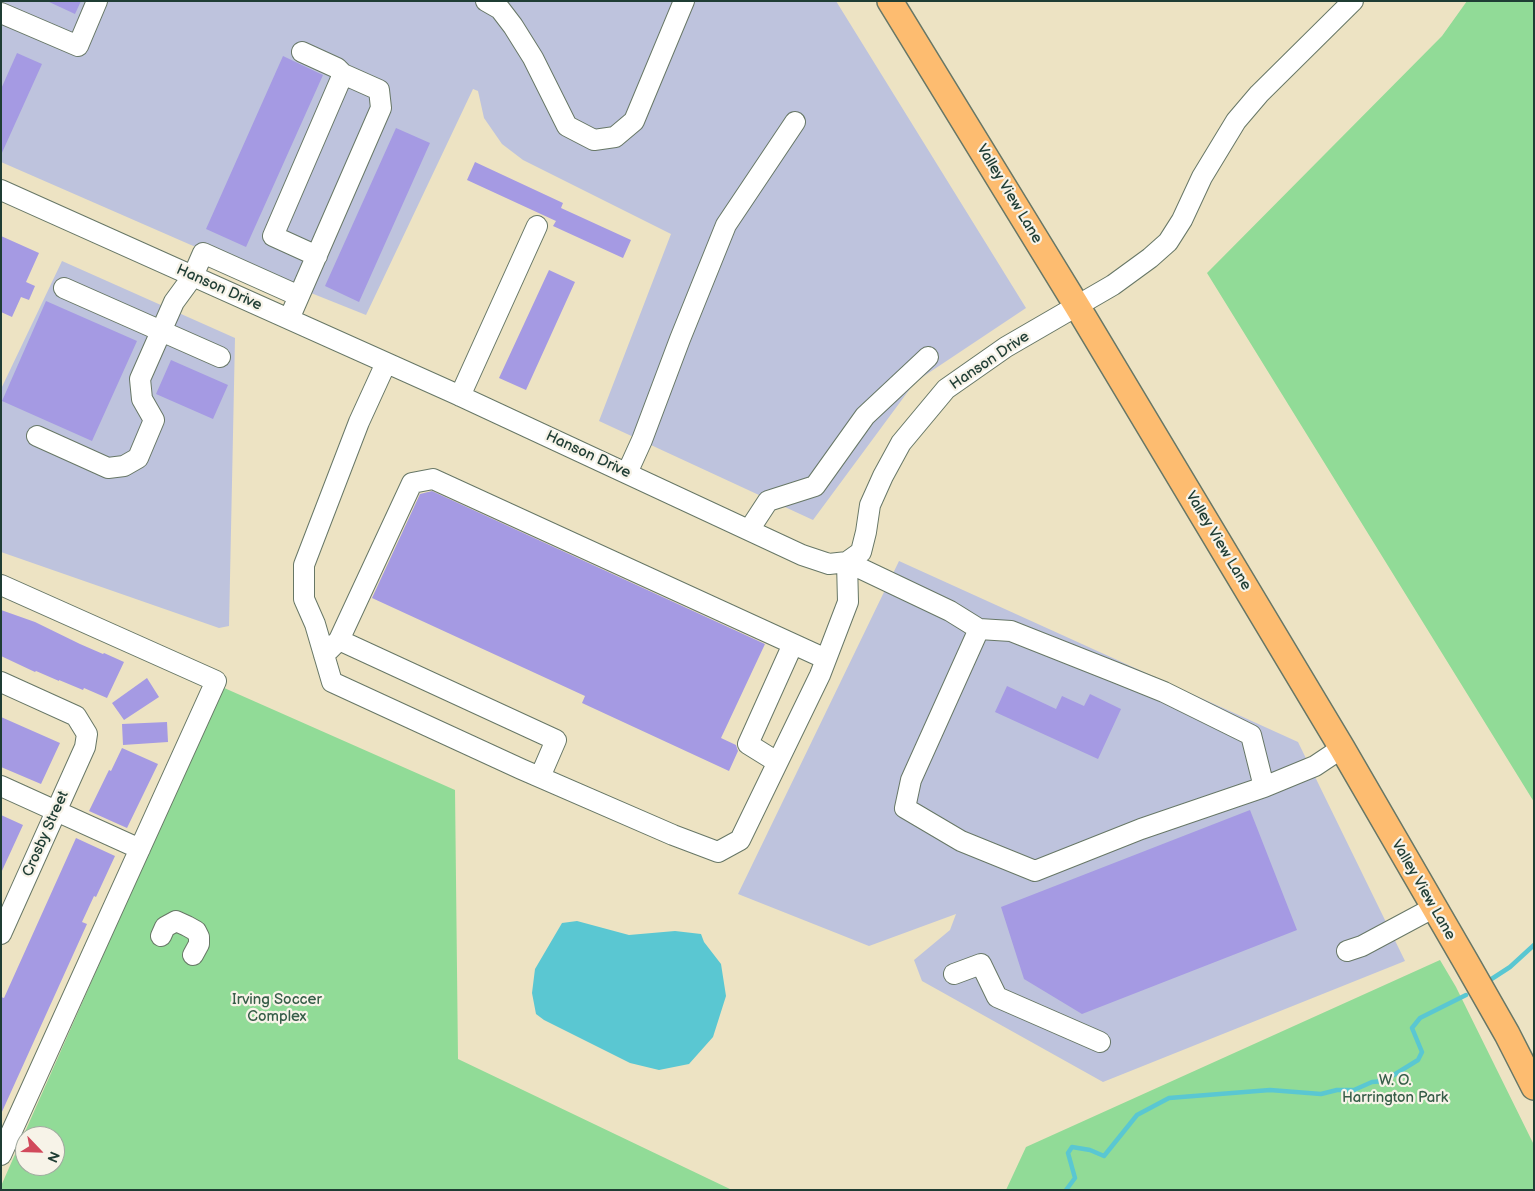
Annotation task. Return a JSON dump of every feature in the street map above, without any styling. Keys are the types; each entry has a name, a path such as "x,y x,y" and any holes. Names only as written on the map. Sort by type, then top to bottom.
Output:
{"main road":[{"name":"Valley View Lane","path":"890,1 1077,306 1342,748 1507,1034 1534,1087"}],"street":[{"path":"1,8 4,1"},
{"path":"1,13 78,46 98,1"},
{"path":"486,1 500,9 513,26 533,58 567,126 594,140 615,136 634,121 684,1"},
{"name":"Hanson Drive","path":"1,190 386,362 802,555 829,564 847,562 860,552 866,532 870,505 901,443 946,389 1006,347 1112,285 1150,258 1168,242 1182,220 1202,177 1236,121 1259,94 1353,1"},
{"path":"289,319 381,108 379,90 343,74 337,68 302,52"},
{"path":"317,256 273,236 343,74"},
{"path":"626,473 642,440 680,338 726,225 795,122"},
{"path":"460,396 537,226"},
{"path":"37,436 108,468 124,466 138,458 154,420 142,399 140,379 174,302 193,276 203,254 299,296"},
{"path":"64,288 220,357"},
{"path":"749,530 768,501 815,486 865,416 928,357"},
{"path":"386,362 359,422 304,565 304,599 332,682 540,777 673,835 718,852 740,840 826,659 848,602 847,562 950,611 979,629 1011,631 1164,692 1251,735 1264,787"},
{"path":"324,655 339,640 412,483 433,479 826,659"},
{"path":"1,585 216,681 1,1155"},
{"path":"979,629 911,780 905,808 961,841 1035,872 1141,829 1264,787 1314,766 1342,748"},
{"path":"339,640 556,740 540,777"},
{"path":"777,762 748,744 793,644"},
{"name":"Crosby Street","path":"1,682 76,716 87,734 84,747 56,811 10,893 1,934"},
{"path":"1,786 140,849"},
{"path":"1347,951 1362,946 1433,908"},
{"path":"161,936 165,927 176,922 188,926 196,931 199,937 199,944 194,955"},
{"path":"954,974 981,964 997,997 1100,1042"}],"shaded area":[{"path":"1,1 836,1 1026,308 915,382 813,520 599,421 671,234 523,160 502,144 484,118 478,91 473,89 366,315 191,245 1,162"},
{"path":"62,261 235,338 229,626 219,628 1,552 1,389"},
{"path":"899,561 1298,742 1405,961 1103,1082 922,981 914,960 950,930 956,914 869,946 738,894"}],"green space":[{"path":"1467,1 1534,1 1534,802 1207,273 1442,36"},
{"name":"Irving Soccer Complex","path":"222,687 455,790 458,1059 732,1190 1,1190 15,1154 15,1176 65,1176 65,1126 28,1126"},
{"name":"W. O. Harrington Park","path":"1440,960 1456,987 1534,1145 1534,1190 1006,1190 1026,1147"}],"water":[{"path":"577,921 629,935 675,931 701,934 704,942 721,964 726,996 713,1037 689,1064 659,1070 630,1063 544,1020 536,1014 532,993 535,969 562,923"}],"building":[{"path":"47,1 81,1 75,14"},
{"path":"17,53 42,64 1,155 1,89"},
{"path":"283,56 323,75 246,247 206,229"},
{"path":"396,128 430,143 359,302 325,286"},
{"path":"475,162 563,203 561,208 631,240 623,258 553,226 556,221 467,180"},
{"path":"1,236 39,253 26,282 35,286 29,300 21,297 12,317 1,312"},
{"path":"549,270 575,282 526,390 499,378"},
{"path":"46,301 137,341 92,441 2,401"},
{"path":"171,360 228,385 213,419 156,394"},
{"path":"432,491 765,644 721,738 736,745 738,751 729,771 582,703 585,696 372,598 420,494"},
{"path":"1,610 35,622 80,644 124,662 107,698 84,688 83,690 35,672 1,656"},
{"path":"147,678 159,697 124,720 112,703"},
{"path":"1007,686 1056,709 1062,696 1084,706 1090,694 1121,709 1098,759 995,712"},
{"path":"1,717 60,743 41,784 1,767"},
{"path":"167,722 168,742 123,745 122,724"},
{"path":"122,748 158,764 127,828 89,811"},
{"path":"1250,810 1297,930 1082,1014 1024,979 1001,907"},
{"path":"1,815 23,825 1,873"},
{"path":"76,838 115,856 82,922 87,924 1,1114 1,997 4,998"}],"waterway":[{"path":"1490,980 1510,967 1534,945"},
{"path":"1066,1190 1075,1178 1068,1153 1072,1147 1090,1150 1104,1156 1137,1115 1169,1098 1270,1090 1321,1094 1337,1090 1354,1090 1372,1082 1384,1081 1418,1060 1422,1052 1412,1028 1420,1018 1466,995"}]}
